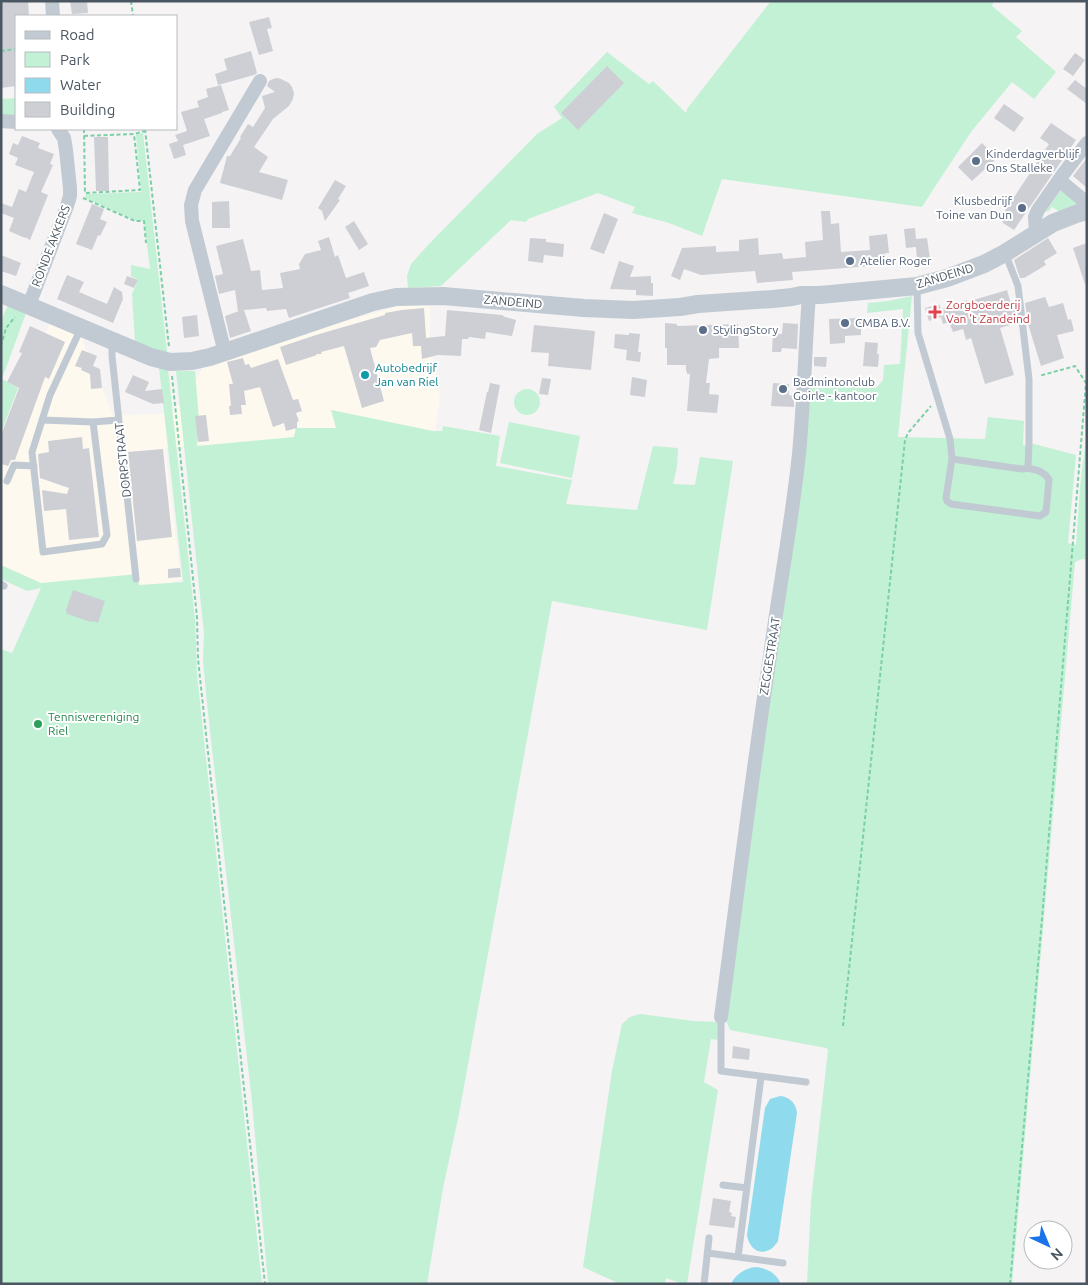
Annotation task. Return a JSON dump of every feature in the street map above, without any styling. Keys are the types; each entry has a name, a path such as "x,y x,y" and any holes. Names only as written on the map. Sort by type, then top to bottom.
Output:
{"street":[{"path":"52,1 53,15"},
{"path":"1,294 153,358 170,362 192,361 225,353 194,233 191,205 195,190 260,81"},
{"path":"1,121 15,122"},
{"name":"RONDE AKKERS","path":"26,304 70,196 64,138 59,130"},
{"path":"1036,232 1035,217 1038,210 1087,143"},
{"name":"ZANDEIND","path":"225,353 373,302 396,297 442,296 584,308 632,310 809,295 820,296 917,286 984,264 1036,232 1065,218 1086,211 1082,199 1059,180"},
{"name":"ZEGGESTRAAT","path":"722,1017 768,665 786,558 800,436 809,295"}],"lane":[{"path":"1005,252 1018,286 1028,379 1028,467"},
{"path":"917,286 918,333 949,437 952,459 946,498 948,503 1040,516 1046,512 1050,480 1044,473 1028,467 1022,469 952,459"},
{"path":"82,328 50,395 32,452 43,552 102,544 107,535 93,422"},
{"name":"DORPSTRAAT","path":"112,341 118,420 136,579"},
{"path":"42,420 93,422 118,420"},
{"path":"7,481 14,465 34,466"},
{"path":"722,1017 721,1071 806,1082"},
{"path":"738,1257 761,1077"},
{"path":"723,1185 747,1188"},
{"path":"704,1284 709,1238"},
{"path":"708,1253 783,1263"}],"path":[{"path":"132,1 133,15"},
{"path":"1,51 15,49"},
{"path":"84,130 85,193 140,190 134,134"},
{"path":"84,136 134,134 145,130 197,617 198,659 265,1284"},
{"path":"83,198 135,221 144,221 146,242"},
{"path":"1,346 6,328 26,304"},
{"path":"1010,1284 1086,383 1075,366 1028,379"},
{"path":"843,1026 905,440 908,433 931,405 938,400"}],"shaded area":[{"path":"430,304 430,339 440,399 435,432 332,410 336,428 296,428 294,437 289,439 165,448 181,579 151,591 37,586 1,566 1,434 21,383 50,323 81,337 113,415 162,414 185,402 203,367 341,322 400,306"}],"green space":[{"path":"771,1 994,1 992,6 1022,31 1016,37 1056,72 1034,99 1012,82 971,132 922,207 722,179 702,236 669,223 632,213 635,207 598,193 528,219 526,222 511,220 441,286 408,288 407,276 411,264 537,134 562,118 554,107 607,52 649,84 653,81 686,113 687,109"},
{"path":"15,98 15,117 1,117 1,99"},
{"path":"143,133 167,352 135,342 132,294 138,280 131,276 131,265 150,269 144,221 137,221 85,198 86,194 141,192 136,135"},
{"path":"1061,190 1079,205 1060,212 1052,207 1048,212 1046,211"},
{"path":"912,296 898,437 985,439 988,417 1024,421 1023,445 1034,444 1076,455 1068,543 1076,545 1087,429 1087,560 1082,559 1075,562 1012,1284 807,1284 811,1201 828,1050 826,1048 730,1030 725,1018 809,385 876,388 883,380 884,365 900,364 903,309 867,313 868,303"},
{"path":"8,305 26,313 2,379 18,388 1,433 1,321"},
{"path":"159,367 168,369 195,620 197,674 262,1284 1,1284 1,649 12,653 41,588 27,591 1,579 1,565 41,583 138,574 139,585 183,582"},
{"path":"176,371 195,371 199,420 197,446 294,437 296,428 336,428 331,410 433,431 442,431 443,426 500,436 496,466 572,480 566,504 637,510 653,446 678,448 677,467 673,484 695,485 700,457 733,461 707,630 552,601 459,1114 443,1188 427,1284 268,1284 252,1102 208,713 203,661 204,633"},
{"path":"527,389 536,393 540,402 536,411 527,415 518,411 514,402 518,393"},
{"path":"509,422 580,436 572,478 500,463"},
{"path":"640,1014 718,1022 719,1040 711,1039 704,1082 718,1090 687,1284 666,1278 665,1284 620,1284 583,1267 612,1071 622,1024 630,1017"}],"water":[{"path":"780,1096 792,1101 797,1113 778,1241 769,1250 760,1252 755,1250 747,1235 765,1108 770,1099"},
{"path":"755,1267 771,1272 781,1284 731,1284 735,1277 747,1269"}],"building":[{"path":"28,1 29,15 15,15 15,86 1,88 1,3"},
{"path":"70,1 87,1 88,13 72,14"},
{"path":"269,17 272,28 267,29 273,51 259,55 249,22"},
{"path":"251,51 257,73 218,85 215,74 227,70 224,59"},
{"path":"1075,53 1085,60 1073,76 1063,69"},
{"path":"607,66 624,83 578,130 561,113"},
{"path":"277,78 289,83 294,93 293,99 289,106 273,119 254,147 268,157 259,172 288,180 282,200 220,183 227,156 230,156 248,124 253,127 265,108 262,96 275,92 267,86 269,81"},
{"path":"1075,80 1087,89 1087,104 1067,89"},
{"path":"221,85 229,110 204,119 210,136 183,145 186,155 174,159 169,144 178,141 175,135 187,131 181,112 199,107 197,101 208,97 206,89"},
{"path":"1004,104 1024,118 1014,132 994,118"},
{"path":"1051,123 1076,140 1014,230 1003,223 1001,217 1049,144 1040,138"},
{"path":"22,136 40,143 38,148 54,154 50,164 53,165 41,192 48,195 30,240 9,231 14,218 1,213 1,203 12,207 19,189 26,192 34,172 15,165 18,158 9,154 13,143 18,145"},
{"path":"94,137 108,137 109,191 96,191"},
{"path":"982,143 997,158 972,181 958,167"},
{"path":"1087,158 1087,188 1073,176"},
{"path":"335,180 346,186 338,199 340,200 325,221 322,211 318,208"},
{"path":"229,201 230,228 212,228 212,202"},
{"path":"92,204 104,209 100,219 107,222 100,236 98,235 92,250 76,244"},
{"path":"821,211 830,211 831,224 839,223 841,252 870,250 869,236 887,234 889,253 885,253 886,255 884,256 885,265 792,272 793,280 757,283 755,271 701,275 684,269 680,280 671,276 682,248 716,246 716,252 739,251 739,240 758,238 759,255 782,253 784,259 806,257 805,242 823,240"},
{"path":"604,213 618,219 604,254 590,249"},
{"path":"354,221 368,244 359,250 345,227"},
{"path":"915,228 916,239 927,238 930,259 917,260 916,247 906,248 904,229"},
{"path":"329,237 335,257 338,255 346,278 364,272 369,286 348,293 350,298 289,318 286,309 267,311 266,308 244,310 251,331 230,338 225,316 239,311 235,290 219,294 215,276 223,274 216,246 243,239 251,271 260,270 262,290 283,288 280,273 300,269 299,264 305,254 321,250 318,241"},
{"path":"530,238 546,239 546,242 564,244 563,257 544,255 543,263 528,261"},
{"path":"1048,238 1057,253 1044,261 1046,265 1024,278 1020,278 1014,260"},
{"path":"1087,243 1087,283 1085,284 1073,248"},
{"path":"1,255 21,263 16,276 1,271"},
{"path":"619,261 634,266 630,277 651,276 653,296 636,295 636,290 610,289"},
{"path":"67,275 84,282 79,292 107,304 114,287 122,292 123,299 113,323 57,299"},
{"path":"127,276 138,280 134,288 124,284"},
{"path":"1007,290 1012,308 1015,307 1017,323 1000,328 1014,375 985,384 971,338 966,340 963,329 953,332 949,322 943,324 941,317 929,321 925,308 939,304 941,309"},
{"path":"1045,297 1049,307 1063,303 1068,320 1071,319 1074,331 1057,335 1064,358 1041,366 1028,324 1025,303"},
{"path":"424,308 426,338 445,336 447,310 502,315 516,320 512,336 486,332 485,339 469,337 468,339 462,339 461,356 438,355 422,359 421,346 413,346 412,333 380,340 376,347 370,348 384,401 362,408 344,346 286,365 280,347 385,315 385,313"},
{"path":"197,315 199,336 184,338 182,317"},
{"path":"861,318 861,335 845,336 845,343 830,344 829,319"},
{"path":"665,323 677,324 677,326 738,324 739,348 719,348 719,358 709,359 706,383 710,383 709,394 719,395 717,413 687,411 690,374 687,374 686,365 667,365"},
{"path":"783,323 798,324 797,349 782,348 781,352 772,352 773,334 782,334"},
{"path":"534,325 595,331 591,370 548,366 549,353 531,352"},
{"path":"30,326 65,342 49,379 45,377 15,460 11,460 8,466 1,464 1,435 19,388 7,382 22,353 19,352"},
{"path":"629,333 640,334 638,352 641,352 640,362 626,360 627,350 614,348 615,334 629,335"},
{"path":"865,342 878,343 878,367 863,366"},
{"path":"82,350 97,356 93,366 100,369 102,388 91,389 90,374 81,370 82,368 75,366"},
{"path":"814,357 827,357 826,367 814,366"},
{"path":"243,358 245,365 249,364 251,368 278,359 293,400 298,399 302,411 296,413 299,421 297,422 297,428 286,431 284,423 273,427 260,387 244,391 246,405 241,405 242,414 230,415 229,384 233,384 227,362"},
{"path":"133,375 149,382 145,391 162,389 164,403 153,404 125,392"},
{"path":"632,377 647,380 645,397 630,395"},
{"path":"542,378 551,379 548,395 539,394"},
{"path":"490,383 500,385 491,433 479,430"},
{"path":"773,383 789,384 789,395 794,396 794,407 771,406"},
{"path":"206,415 209,441 198,442 195,416"},
{"path":"82,437 83,449 89,448 99,537 69,540 66,509 44,511 42,490 67,494 69,488 40,478 38,454 49,452 48,441"},
{"path":"163,449 172,537 137,541 128,452"},
{"path":"180,568 181,577 168,578 168,569"},
{"path":"73,590 105,601 98,623 67,614 66,610"},
{"path":"733,1046 750,1049 749,1060 732,1058"},
{"path":"713,1198 731,1201 729,1212 732,1213 731,1216 736,1217 734,1228 709,1225"}],"place":[{"name":"Kinderdagverblijf Ons Stalleke","path":"976,161"},
{"name":"Klusbedrijf Toine van Dun","path":"1022,208"},
{"name":"Atelier Roger","path":"850,261"},
{"name":"Zorgboerderij Van 't Zandeind","path":"935,312"},
{"name":"CMBA B.V.","path":"845,323"},
{"name":"StylingStory","path":"703,330"},
{"name":"Autobedrijf Jan van Riel","path":"365,375"},
{"name":"Badmintonclub Goirle - kantoor","path":"783,389"},
{"name":"Tennisvereniging Riel","path":"38,724"}]}
